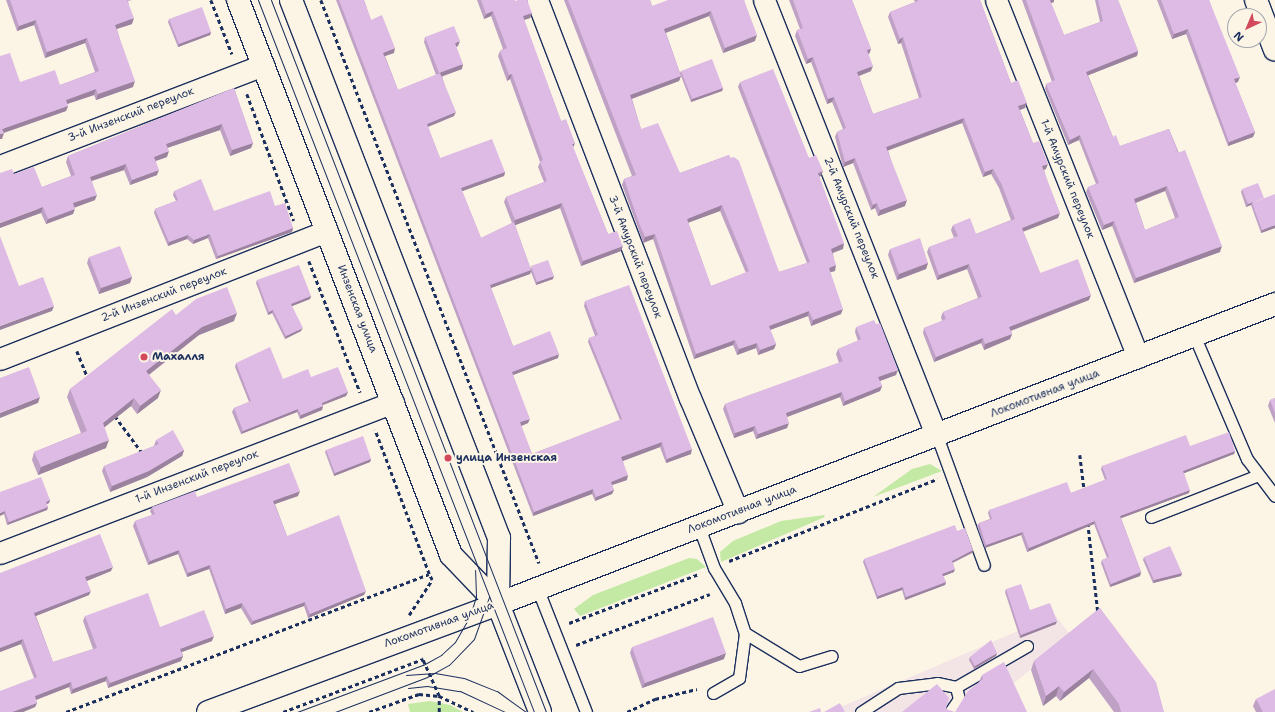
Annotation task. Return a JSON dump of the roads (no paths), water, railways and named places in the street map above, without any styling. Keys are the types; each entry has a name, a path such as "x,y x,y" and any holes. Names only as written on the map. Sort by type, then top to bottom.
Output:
{"main road":[{"name":"Инзенская улица","path":"238,0 451,555 498,604"},
{"name":"Инзенская улица","path":"291,0 499,538 498,604 540,712"},
{"path":"1256,0 1275,50"},
{"name":"Локомотивная улица","path":"208,712 538,590 1275,304"}],"street":[{"name":"3-й Амурский переулок","path":"537,0 690,398 738,512"},
{"name":"2-й Амурский переулок","path":"764,0 937,436"},
{"name":"1-й Амурский переулок","path":"996,0 1138,357"},
{"name":"3-й Инзенский переулок","path":"0,166 263,65"},
{"name":"2-й Инзенский переулок","path":"0,359 327,231"},
{"name":"1-й Инзенский переулок","path":"0,553 393,402"}],"lane":[{"path":"1194,335 1247,459 1275,496"},
{"path":"937,436 984,565"},
{"path":"1151,517 1258,475"},
{"path":"699,527 714,568 736,604 745,633 739,678 713,693"},
{"path":"538,590 586,712"},
{"path":"745,633 799,666 832,656"},
{"path":"861,712 898,688 937,683 956,687 1027,646"},
{"path":"950,712 959,699 956,687"}],"tram line":[{"path":"258,0 534,712"},
{"path":"271,0 546,712"},
{"path":"297,712 423,665 441,655 455,642 470,616 476,596 475,570"},
{"path":"335,712 427,677 449,665 474,639 489,597"},
{"path":"406,675 435,673 464,678 497,691 526,712"},
{"path":"408,688 427,686 460,691 505,712"}],"place":[{"name":"Махалля","path":"144,357"},
{"name":"улица Инзенская","path":"448,458"}]}
